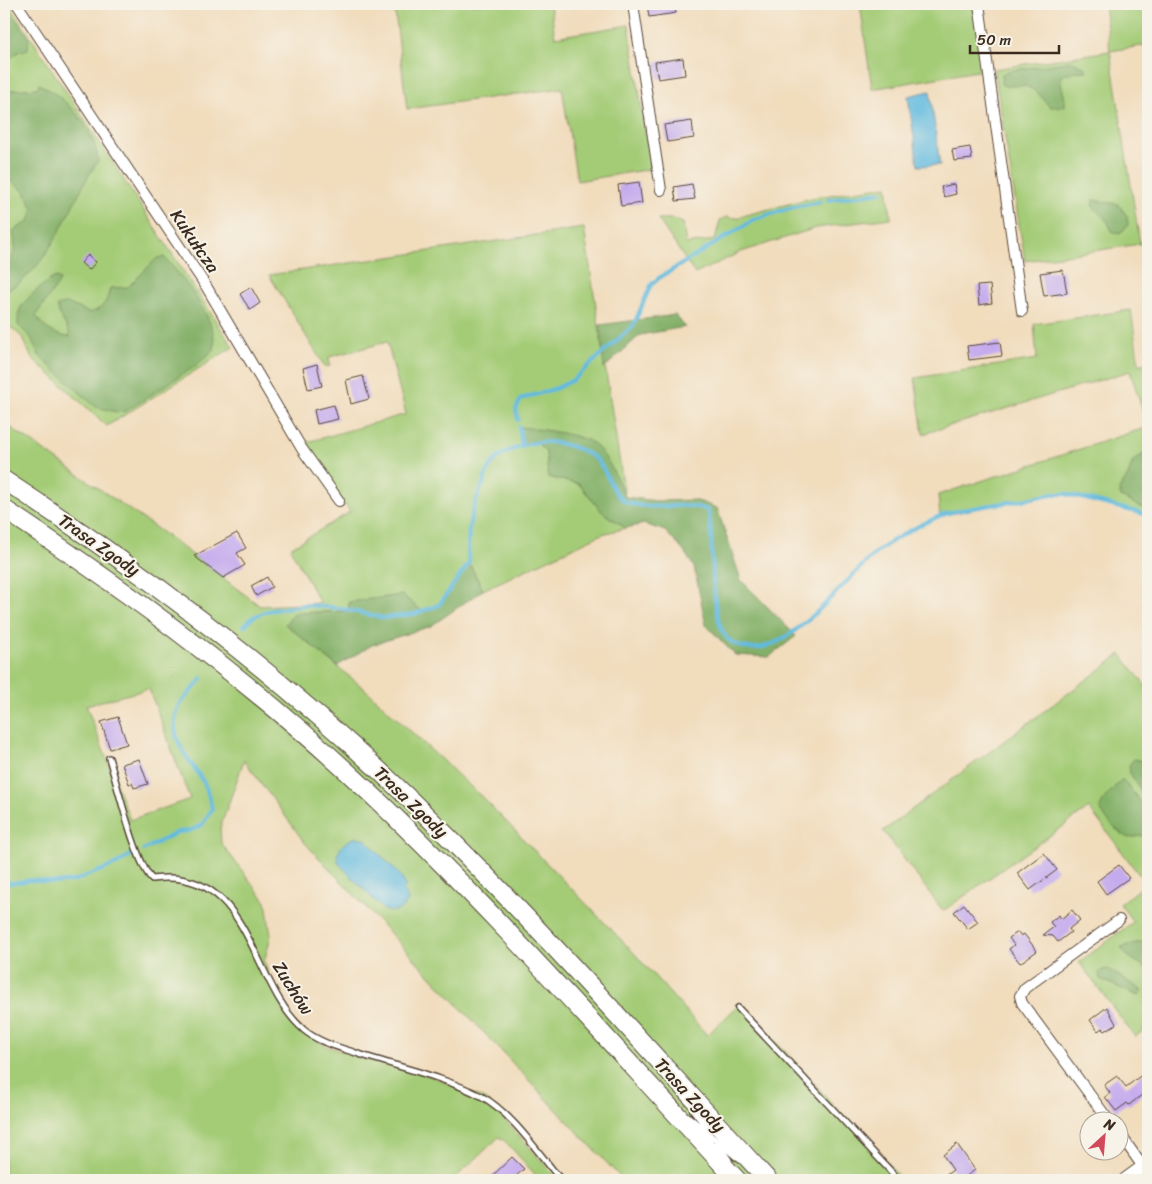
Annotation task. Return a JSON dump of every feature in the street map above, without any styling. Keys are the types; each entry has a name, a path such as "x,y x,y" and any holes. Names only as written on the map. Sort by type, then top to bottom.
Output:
{"highway":[{"name":"Trasa Zgody","path":"4,480 133,568 247,656 331,728 448,836 768,1180"},
{"name":"Trasa Zgody","path":"4,509 175,629 325,752 432,854 737,1180"}],"street":[{"name":"Kukułcza","path":"17,4 206,286 302,449 339,502"},
{"path":"634,4 661,190"},
{"path":"979,4 1022,311"},
{"path":"1103,1112 1022,1003 1020,996 1025,988 1120,920"},
{"path":"1126,1180 1146,1165 1130,1146"}],"lane":[{"name":"Zuchów","path":"109,758 137,848 148,875 152,880 173,877 191,881 220,900 242,925 291,1017 305,1031 337,1047 447,1081 482,1096 506,1116 561,1180"},
{"path":"738,1008 899,1180"},
{"path":"650,1051 684,1098"},
{"path":"631,1066 763,1180"},
{"path":"690,1105 744,1180"}],"green space":[{"path":"4,4 9,4 233,347 107,426 31,357 23,338 4,321"},
{"path":"4,4 29,38 28,49 18,52 4,63"},
{"path":"394,4 550,4 555,37 629,25 651,169 577,181 562,88 407,109"},
{"path":"860,4 974,4 983,70 872,89"},
{"path":"1104,4 1148,4 1148,45 1110,51"},
{"path":"1110,51 1140,244 1025,261 994,69"},
{"path":"1073,61 1083,66 1087,71 1073,72 1061,76 1065,106 1050,107 1029,87 1001,84 1002,74 1008,71"},
{"path":"39,84 59,97 78,115 92,137 98,161 88,176 50,248 25,278 10,289 4,284 6,270 15,248 13,231 29,221 33,209 25,192 4,175 4,93 9,90 37,88"},
{"path":"887,186 891,218 816,228 741,252 695,274 658,219 672,219 683,223 686,244 715,240 720,220 726,217 735,218 811,198"},
{"path":"1094,200 1118,204 1127,216 1128,225 1120,234 1112,231 1107,221 1092,206"},
{"path":"584,228 625,497 613,471 519,428 522,445 536,441 546,452 548,477 579,484 603,513 626,528 602,534 483,590 469,563 439,605 422,611 349,602 349,611 296,613 285,624 366,690 485,800 634,953 707,1035 741,1003 902,1180 621,1180 305,843 244,760 220,828 221,843 266,902 271,936 264,962 283,1010 297,1028 328,1047 430,1076 487,1100 559,1180 540,1180 507,1143 499,1137 453,1180 4,1180 4,423 166,535 260,606 320,603 290,548 350,512 304,443 406,414 387,342 329,357 330,366 325,367 269,275","holes":["149,689 190,799 130,820 86,705"]},
{"path":"164,257 198,300 206,314 214,339 214,350 194,367 126,411 116,412 96,407 40,357 31,338 18,325 20,309 36,291 56,277 60,280 58,284 36,315 42,324 50,330 70,337 57,306 67,303 90,313 95,311 104,304 110,288 128,287 157,258"},
{"path":"1131,310 1139,365 1148,362 1148,427 1130,371 923,434 915,378 1037,359 1034,324"},
{"path":"675,315 685,327 640,335 604,368 600,325"},
{"path":"519,427 570,435 594,444 608,462 625,497 656,501 695,500 717,508 741,580 796,636 769,657 735,655 706,625 694,567 683,550 665,531 644,524 626,528 603,513 579,484 548,477 546,452 536,441 522,445"},
{"path":"1148,427 1148,515 1066,494 1052,494 940,516 938,495"},
{"path":"1148,450 1148,509 1121,497 1119,489 1128,476 1132,463"},
{"path":"469,563 483,590 431,626 372,645 337,666 285,624 295,613 349,611 349,602 402,595 422,611 439,605"},
{"path":"1121,654 1148,689 1148,872 1141,877 1089,808 943,911 883,831"},
{"path":"1134,759 1148,762 1148,802 1130,773 1129,765"},
{"path":"1122,779 1148,811 1148,837 1145,835 1129,838 1116,829 1102,813 1100,808 1104,799"},
{"path":"1146,883 1148,887 1148,1027 1135,1037 1079,962 1133,922 1120,904"},
{"path":"1148,942 1148,969 1126,955 1121,947"},
{"path":"1108,969 1143,991 1138,996 1100,979 1099,973 1102,970"}],"water":[{"path":"930,91 940,165 918,166 908,96"},
{"path":"357,837 365,839 400,875 406,886 403,889 408,900 401,909 391,912 383,909 339,864 337,857 342,847"}],"building":[{"path":"647,4 674,4 676,13 649,17"},
{"path":"683,58 685,75 658,79 655,62"},
{"path":"692,121 694,138 667,142 664,125"},
{"path":"970,147 972,159 954,161 952,150"},
{"path":"639,182 642,203 621,206 618,185"},
{"path":"692,184 695,199 676,201 674,187"},
{"path":"954,184 956,194 944,197 941,187"},
{"path":"88,255 96,262 89,270 81,263"},
{"path":"1063,270 1067,293 1044,296 1040,273"},
{"path":"990,285 992,303 979,305 977,286"},
{"path":"251,287 260,303 250,310 240,294"},
{"path":"1000,342 1002,356 969,360 967,346"},
{"path":"317,364 322,386 308,389 303,368"},
{"path":"363,376 369,399 351,404 346,380"},
{"path":"334,405 338,419 317,424 314,410"},
{"path":"237,533 246,548 237,553 245,565 223,578 194,556"},
{"path":"267,577 272,587 256,596 251,586"},
{"path":"118,717 127,744 110,749 101,722"},
{"path":"139,759 148,784 134,788 132,783 129,784 122,764"},
{"path":"1044,853 1057,870 1030,890 1017,873"},
{"path":"1119,865 1129,878 1106,894 1097,881"},
{"path":"964,904 978,922 968,929 954,912"},
{"path":"1072,910 1080,920 1069,929 1071,932 1058,942 1053,936 1043,935 1054,927 1050,922 1059,915 1061,919"},
{"path":"1018,932 1021,936 1024,934 1037,951 1020,963 1009,949 1014,945 1009,938"},
{"path":"1107,1007 1116,1024 1105,1031 1102,1028 1098,1031 1090,1020"},
{"path":"1148,1070 1148,1090 1129,1105 1127,1103 1116,1111 1105,1097 1110,1093 1104,1085 1117,1076 1126,1087"},
{"path":"957,1144 975,1170 961,1180 939,1180 953,1170 943,1155"},
{"path":"512,1157 524,1169 516,1176 516,1180 488,1180"}],"waterway":[{"path":"828,200 881,192"},
{"path":"518,420 516,409 521,399 557,388 573,380 633,326 651,285 659,278 755,219 790,208 820,202"},
{"path":"519,427 522,445"},
{"path":"244,626 253,617 267,611 305,605 339,608 384,618 414,614 439,605 469,563 468,541 472,514 491,465 509,451 541,442 562,444 592,456 602,467 617,494 629,503 649,506 689,506 708,510 717,615 728,639 747,648 767,646 789,635 810,618 881,549 895,539 945,514 1052,494 1066,494 1148,515"},
{"path":"143,850 178,832 189,831 202,825 212,809 205,786 180,746 176,737 175,726 180,705 202,678"},
{"path":"4,884 32,880 57,883 74,881 117,864 132,854"}]}
